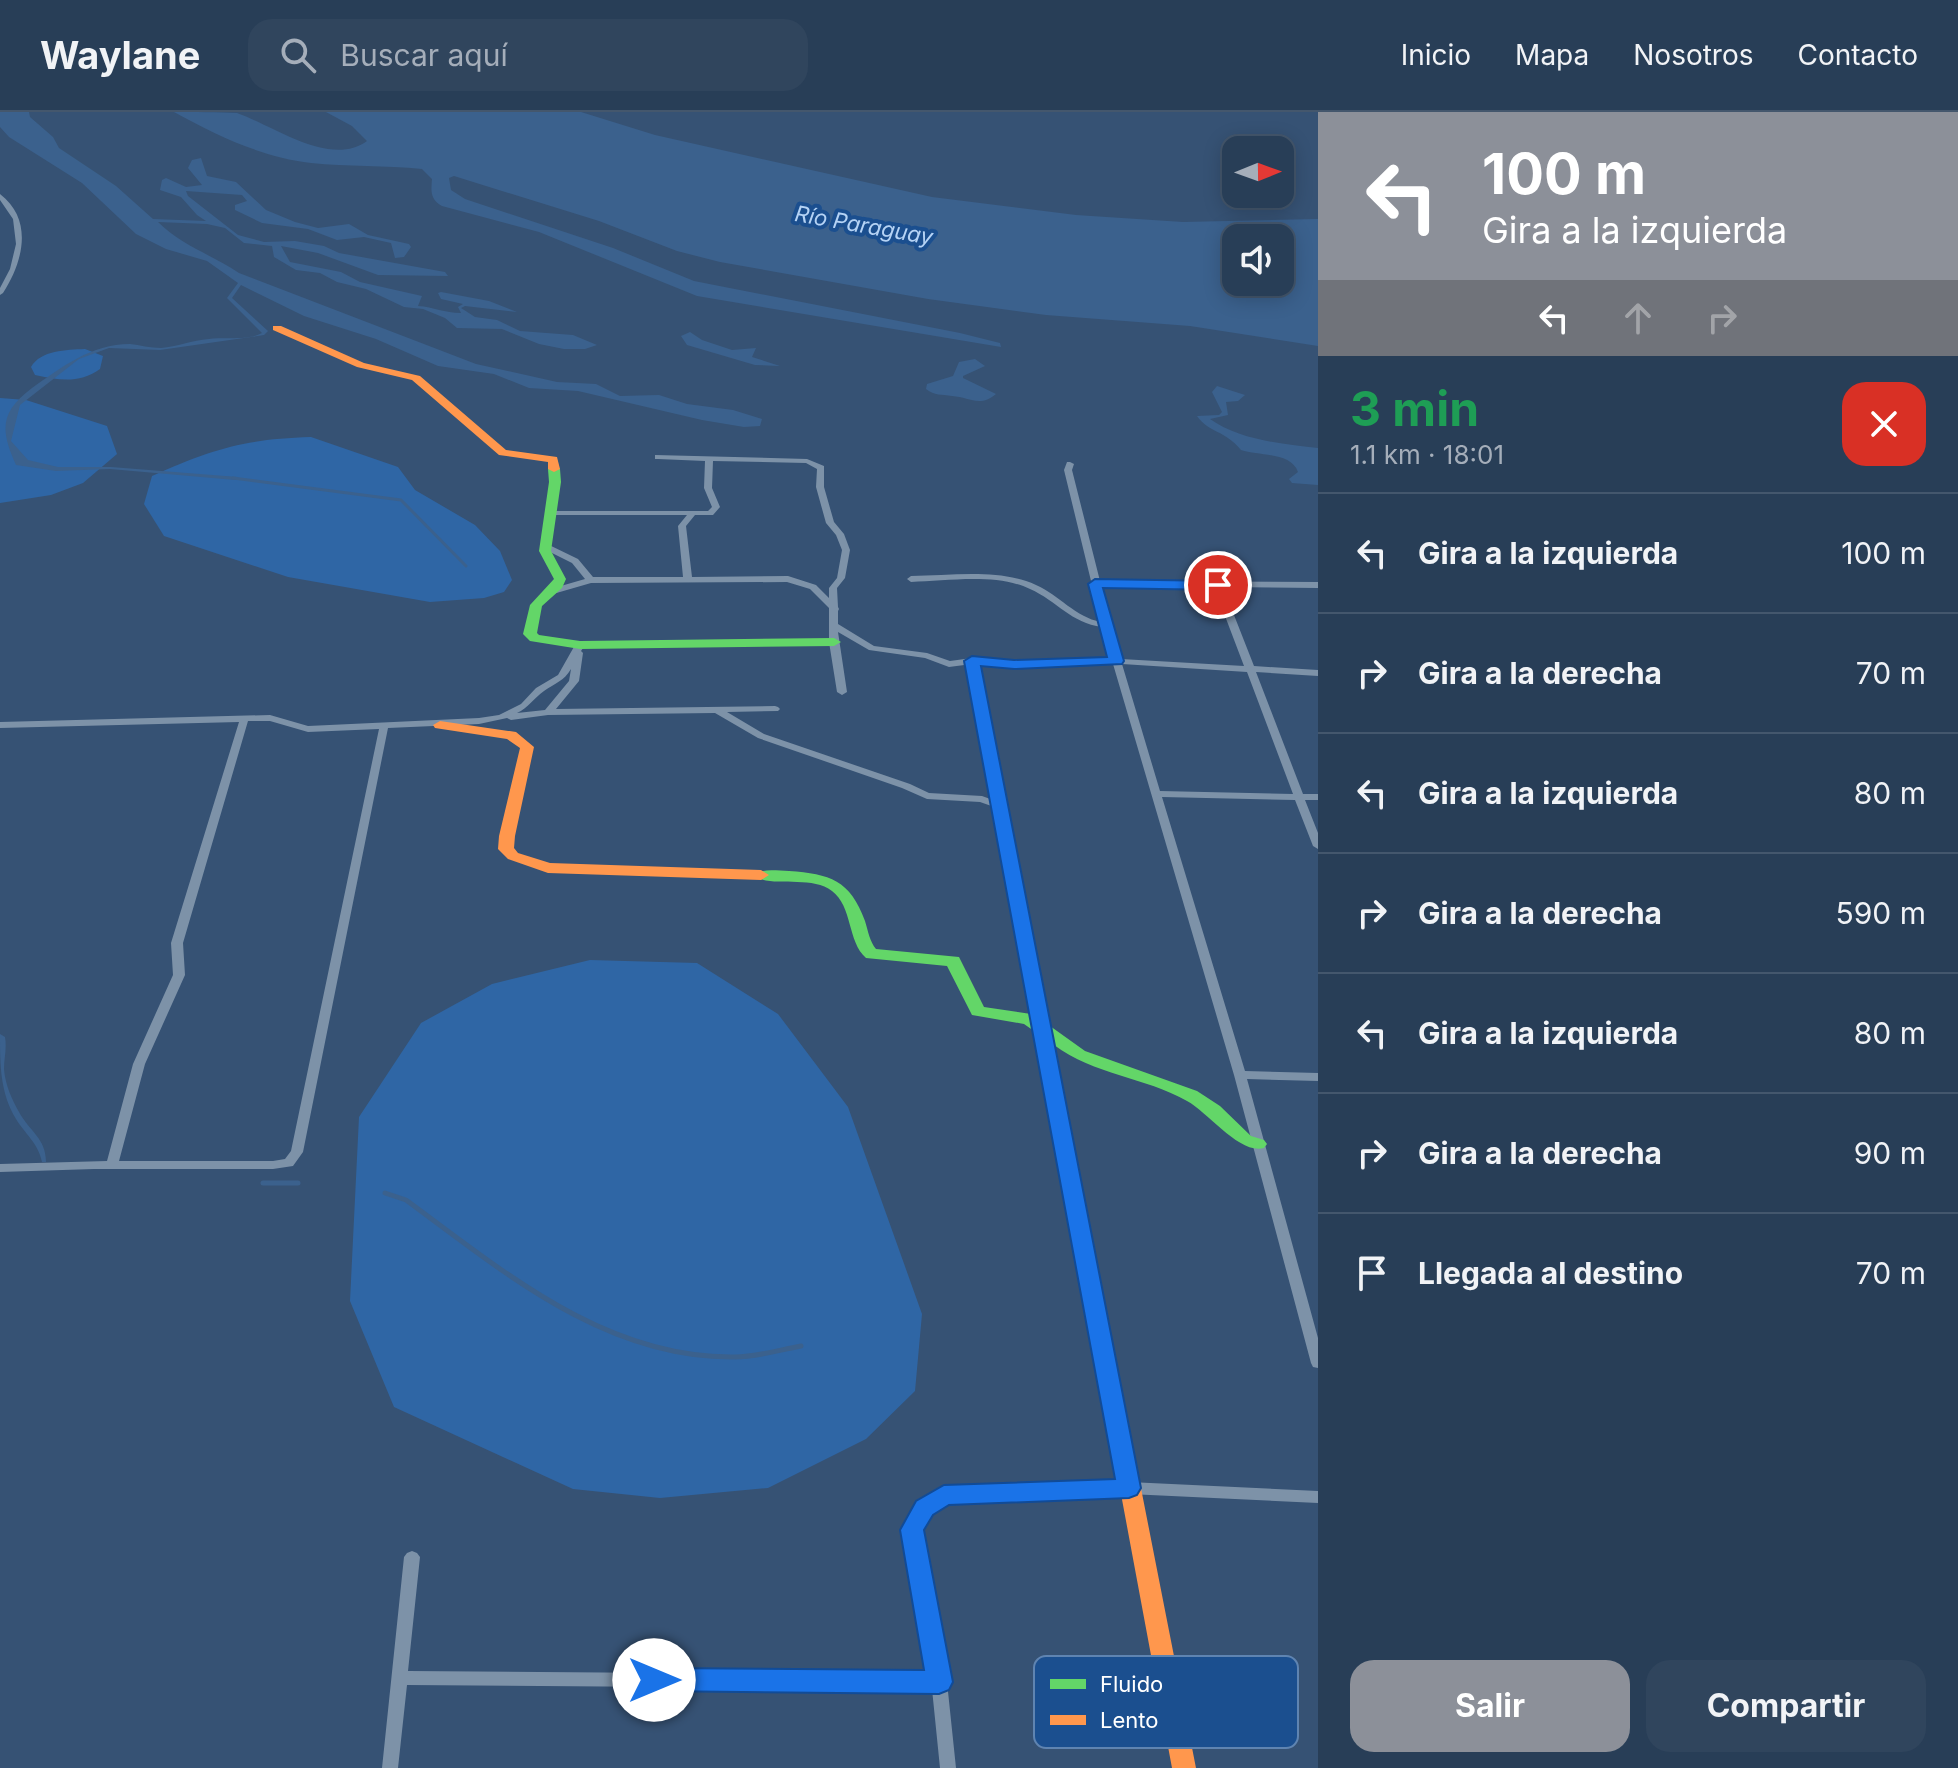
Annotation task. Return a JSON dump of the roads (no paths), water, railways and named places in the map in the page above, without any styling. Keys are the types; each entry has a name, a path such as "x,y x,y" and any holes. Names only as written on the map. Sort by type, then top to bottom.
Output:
{"street":[{"path":"0,196 15,217 21,255 13,275 0,293"},
{"path":"277,328 361,365 416,378 503,453 553,459 552,513 545,546 560,579 558,585 534,609 530,634 543,641 580,645 835,634 872,648 927,656 949,664 976,682"},
{"path":"658,457 807,461 821,468 820,487 830,523 840,534 846,550 841,578 833,588 842,692"},
{"path":"552,513 691,516 716,510 708,488 709,458"},
{"path":"1070,464 1068,470 1106,625 1240,1075 1318,1363"},
{"path":"688,580 682,526 691,516"},
{"path":"545,546 575,561 591,580"},
{"path":"548,593 591,580 788,579 803,582 821,592 836,610"},
{"path":"911,579 1014,580 1037,588 1084,622 1106,625"},
{"path":"1095,584 1318,585"},
{"path":"1218,585 1318,846"},
{"path":"548,712 574,681 580,645"},
{"path":"502,717 524,706 534,694 562,677 580,645"},
{"path":"949,664 972,661 1014,665 1116,661 1318,673"},
{"path":"972,661 1162,1656"},
{"path":"0,725 270,718 308,729 440,725 548,712 775,709"},
{"path":"719,712 761,736 927,796 982,799 1000,806"},
{"path":"112,1165 139,1064 179,975 177,943 244,720"},
{"path":"440,725 511,735 527,747 526,765 506,834 506,849 513,856 548,868 790,876 831,883 841,890 848,902 866,949 872,954 953,961 978,1011 1023,1017 1040,1024 1079,1055 1191,1095 1214,1110 1238,1135 1258,1144"},
{"path":"0,1168 289,1163 297,1152 384,726"},
{"path":"1155,794 1318,797"},
{"path":"1240,1075 1318,1077"},
{"path":"948,1768 939,1682 912,1530 924,1508 944,1495 1129,1488 1318,1497"},
{"path":"390,1768 412,1557"},
{"path":"400,1678 939,1682"},
{"path":"1180,1748 1184,1768"}],"water":[{"path":"0,112 29,112 30,117 53,137 59,148 116,186 153,219 206,221 181,197 160,190 162,180 166,178 186,187 202,185 188,168 192,160 201,158 207,176 236,182 266,210 318,228 349,224 368,235 411,247 404,257 395,258 391,243 364,237 337,240 308,229 262,223 235,210 235,205 247,201 242,195 186,191 188,196 238,235 264,242 295,241 324,246 339,253 445,272 448,276 378,275 318,253 281,246 290,262 341,272 360,282 422,296 418,306 461,313 458,307 463,304 441,299 438,293 441,292 489,301 517,312 461,308 475,317 497,320 520,331 573,335 597,345 585,349 564,349 539,344 502,329 457,328 445,318 423,309 404,307 366,289 337,282 320,273 296,270 274,257 272,246 244,243 225,228 158,222 239,273 476,364 557,382 596,384 620,396 659,395 687,404 733,410 762,419 760,426 744,427 702,420 578,391 529,388 494,374 438,366 376,339 304,316 241,285 232,298 268,331 264,335 250,337 262,333 227,298 238,283 207,261 166,249 136,234 82,183 9,137 0,127"},
{"name":"Río Paraguay","path":"174,112 237,113 301,142 336,150 352,148 367,141 352,126 326,112 581,112 655,135 932,197 1076,215 1183,222 1318,219 1318,346 1190,326 1046,315 928,299 720,262 677,251 599,221 454,176 449,178 451,190 465,199 613,248 694,281 960,333 1000,343 1001,347 697,296 539,232 442,206 433,198 432,179 422,169 293,160 224,137"},
{"path":"690,332 702,340 732,350 756,348 752,357 780,366 755,365 687,345 681,336"},
{"path":"249,337 160,350 109,348 79,359 20,405 11,441 28,460 58,467 111,467 238,477 235,480 110,469 56,471 16,465 6,432 6,422 14,405 32,388 78,358 116,345 161,348 203,340"},
{"path":"975,359 985,366 963,378 996,394 990,398 974,401 935,394 926,389 927,384 953,376 959,362"},
{"path":"1217,386 1245,395 1238,401 1226,402 1228,415 1210,419 1248,436 1318,448 1318,485 1292,483 1289,479 1298,472 1289,461 1241,450 1202,422 1197,416 1219,415 1222,412 1212,392"},
{"path":"0,1034 5,1037 4,1069 9,1092 23,1119 40,1141 46,1162 42,1162 7,1099 1,1067"}],"waterway":[{"path":"233,478 401,500 466,566"},
{"path":"263,1183 298,1183"},
{"path":"385,1193 406,1200 519,1282 559,1306 600,1327 643,1343 688,1354 735,1357 801,1346"}]}
